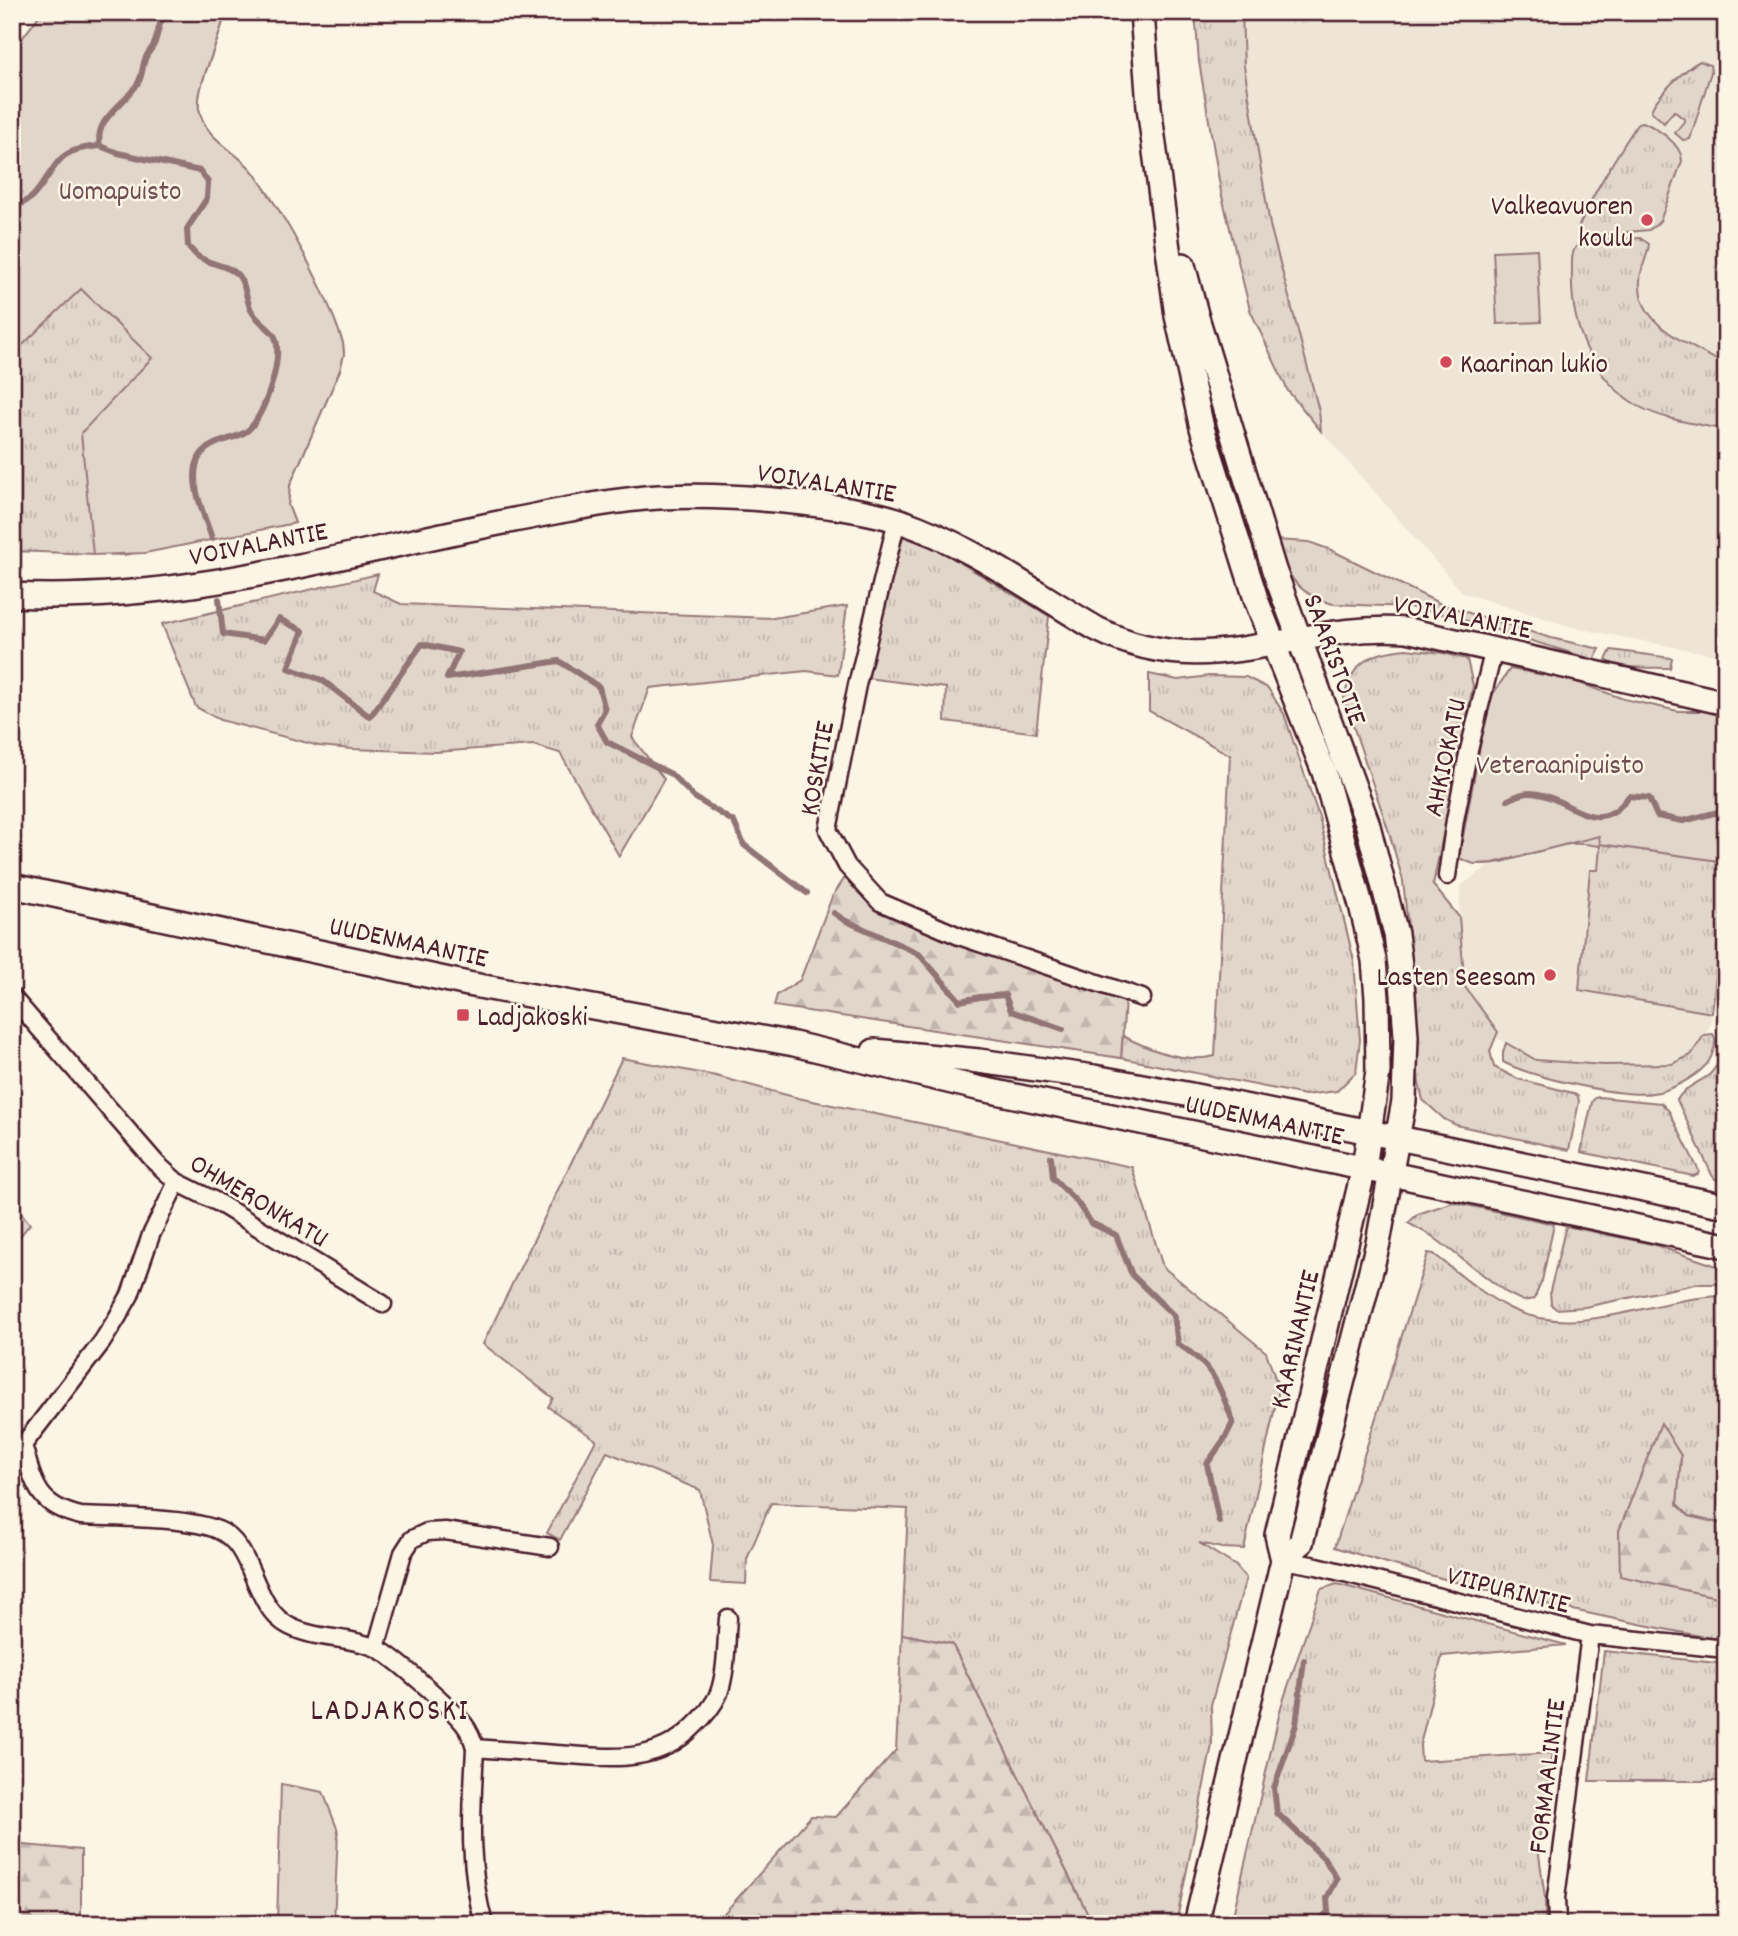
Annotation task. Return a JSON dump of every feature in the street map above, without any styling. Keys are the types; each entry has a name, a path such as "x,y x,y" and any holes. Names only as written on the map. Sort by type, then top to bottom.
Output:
{"main road":[{"name":"SAARISTOTIE","path":"1142,12 1149,107 1177,316 1202,428 1273,645 1324,772 1346,844 1374,960 1379,1030 1378,1071 1370,1133"},
{"name":"SAARISTOTIE","path":"1158,171 1196,314 1270,557 1367,822 1396,934 1406,1036 1404,1101 1391,1174"},
{"name":"VOIVALANTIE","path":"12,595 103,596 166,590 236,579 564,510 657,497 716,497 833,507 897,520 942,537 1097,629 1132,644 1162,651 1217,653 1378,628 1407,630 1726,703"},
{"name":"UUDENMAANTIE","path":"12,886 468,984 794,1044 977,1088 1726,1246"},
{"name":"UUDENMAANTIE","path":"794,1044 979,1061 1094,1077 1726,1206"},
{"name":"KAARINANTIE","path":"1196,1924 1283,1560 1277,1535 1370,1133"},
{"name":"KAARINANTIE","path":"1283,1560 1301,1543 1378,1243 1391,1174"}],"street":[{"name":"KOSKITIE","path":"897,520 857,685 828,830 847,866 880,902 959,936 1142,998"},
{"name":"AHKIOKATU","path":"1447,876 1455,820 1494,649"},
{"name":"OHMERONKATU","path":"12,997 156,1163 177,1182 217,1202 383,1304"},
{"path":"177,1182 155,1226 130,1295 117,1318 102,1342 23,1444 33,1480 40,1494 65,1512 81,1516 192,1524 220,1530 234,1540 264,1601 274,1615 287,1625 306,1633 376,1648 393,1659 456,1715 472,1737 475,1748 471,1859 474,1886 484,1924"},
{"path":"376,1648 402,1553 412,1539 426,1532 445,1531 550,1547"},
{"name":"VIIPURINTIE","path":"1283,1560 1317,1566 1590,1635 1726,1649"},
{"path":"475,1748 611,1758 652,1753 670,1746 712,1708 723,1674 728,1618"},
{"name":"FORMAALINTIE","path":"1557,1924 1556,1898 1590,1635"}],"shaded area":[{"name":"Kaarinan lukio","path":"1242,12 1726,12 1726,657 1575,628 1463,593 1321,431 1319,411 1270,225 1244,66"},
{"path":"1600,836 1726,884 1711,1024 1685,1066 1604,1065 1536,1060 1491,1035 1458,977 1460,886 1493,863"}],"green space":[{"name":"Uomapuisto","path":"42,12 225,12 201,88 199,109 202,120 215,137 254,173 280,212 315,277 343,343 344,354 340,370 290,485 288,505 295,523 124,555 12,551 12,52"},
{"name":"Uomapuisto","path":"42,12 225,12 201,88 199,109 202,120 215,137 254,173 280,212 316,277 343,343 344,354 340,370 290,485 288,505 295,523 145,553 93,555 81,433 152,358 81,289 12,355 12,52"},
{"path":"1195,12 1242,12 1244,66 1270,225 1319,411 1321,431 1288,391 1250,310 1221,192 1199,62"},
{"path":"1700,61 1710,65 1711,72 1690,139 1683,140 1675,133 1685,120 1674,111 1664,123 1651,111 1672,83"},
{"path":"1643,122 1674,143 1681,155 1682,161 1660,221 1649,230 1586,236 1580,233 1578,228 1598,187 1638,123"},
{"path":"1640,238 1649,244 1640,281 1641,297 1648,311 1657,323 1683,342 1726,365 1726,430 1669,418 1638,406 1608,381 1587,348 1580,330 1572,292 1573,252 1577,245 1594,240"},
{"path":"1537,249 1541,322 1497,324 1493,251"},
{"path":"902,536 939,550 1049,616 1036,733 945,721 946,688 866,678"},
{"path":"1275,540 1309,542 1331,550 1443,605 1551,638 1600,649 1594,660 1451,616 1409,607 1333,604 1320,600 1301,588 1288,573"},
{"path":"378,574 373,591 401,604 773,618 847,606 838,675 806,671 650,688 632,737 664,779 619,856 560,753 533,745 436,752 319,746 220,720 196,707 162,624"},
{"path":"1406,649 1467,659 1473,686 1433,885 1459,917 1465,987 1498,1032 1490,1051 1494,1067 1518,1079 1578,1096 1569,1150 1456,1125 1444,1119 1423,1100 1418,1079 1412,964 1403,881 1344,699 1352,676 1364,661 1383,653"},
{"path":"1611,650 1672,658 1670,668 1627,667 1612,663 1606,660"},
{"name":"Veteraanipuisto","path":"1510,669 1568,679 1726,742 1726,884 1712,1013 1579,990 1590,870 1598,870 1600,846 1559,846 1486,864 1459,858 1493,694"},
{"name":"Veteraanipuisto","path":"1510,669 1568,679 1624,699 1678,711 1726,711 1726,862 1600,844 1599,836 1493,863 1474,864 1459,858 1486,714 1493,694"},
{"path":"1149,674 1178,680 1209,676 1246,677 1268,688 1284,714 1319,817 1354,961 1360,1040 1356,1072 1337,1091 1305,1095 1121,1058 1123,1036 1156,1051 1180,1057 1215,1056 1230,755 1149,711"},
{"path":"846,876 879,909 1125,1000 1121,1058 774,1006 777,995 800,980 832,897"},
{"path":"1713,1034 1716,1041 1706,1065 1681,1083 1653,1093 1620,1092 1577,1085 1534,1074 1503,1062 1506,1043 1536,1060 1604,1065 1672,1064 1691,1055 1704,1035"},
{"path":"1726,1049 1726,1085 1721,1127 1726,1135 1726,1182 1715,1179 1712,1175 1677,1100 1687,1089 1710,1074"},
{"path":"622,1058 716,1076 798,1098 1132,1167 1163,1267 1266,1352 1279,1389 1244,1549 1199,1543 1236,1566 1246,1578 1211,1705 1212,1745 1176,1924 1093,1924 952,1644 902,1634 908,1509 771,1503 747,1559 746,1584 710,1582 713,1545 700,1490 607,1452 560,1540 547,1533 596,1440 548,1407 553,1398 483,1344"},
{"path":"1599,1097 1661,1103 1669,1111 1699,1171 1698,1174 1693,1176 1581,1152 1592,1102"},
{"path":"12,1201 30,1224 12,1246"},
{"path":"1453,1202 1554,1224 1542,1281 1534,1299 1523,1301 1507,1293 1432,1236 1408,1223 1418,1214"},
{"path":"1566,1226 1652,1244 1726,1269 1726,1284 1696,1284 1585,1307 1556,1309 1551,1304 1550,1291"},
{"path":"1428,1253 1434,1254 1470,1283 1509,1308 1535,1317 1589,1319 1699,1298 1726,1296 1726,1525 1689,1516 1677,1504 1681,1456 1661,1424 1619,1531 1621,1576 1726,1599 1726,1641 1529,1600 1335,1547"},
{"path":"1661,1423 1681,1456 1677,1504 1689,1516 1726,1525 1726,1599 1620,1576 1619,1531"},
{"path":"1337,1584 1566,1645 1442,1656 1420,1745 1421,1761 1552,1753 1538,1847 1545,1898 1545,1924 1231,1924 1281,1707 1321,1589"},
{"path":"902,1634 952,1644 1093,1924 719,1924 718,1920 811,1816 836,1817 896,1750"},
{"path":"1604,1651 1726,1664 1726,1781 1589,1781"},
{"path":"281,1784 323,1792 338,1831 334,1924 277,1924"},
{"path":"12,1844 81,1850 81,1924 12,1924"}],"waterway":[{"path":"168,12 147,55 138,83 105,120 99,136 100,146 118,153 200,171 208,182 207,198 187,229 188,246 199,257 238,275 251,310 273,334 277,347 275,373 260,414 247,431 204,451 196,465 198,498 212,539"},
{"path":"12,210 34,195 54,166 66,155 100,146"},
{"path":"219,599 223,634 264,640 279,619 303,631 288,668 322,680 370,717 422,644 459,652 447,678 559,661 599,687 605,710 597,724 607,742 671,774 694,797 734,822 744,845 807,893"},
{"path":"1508,800 1526,793 1543,795 1593,816 1605,815 1617,809 1629,796 1649,798 1657,816 1683,821 1726,810"},
{"path":"834,913 918,953 960,1001 1005,995 1011,1011 1063,1029"},
{"path":"1051,1157 1053,1178 1077,1202 1091,1223 1116,1235 1132,1275 1174,1316 1178,1344 1200,1360 1219,1387 1233,1422 1207,1464 1219,1522"},
{"path":"1304,1660 1296,1725 1274,1788 1277,1813 1324,1858 1337,1879 1327,1898 1328,1912 1315,1924"}],"place":[{"name":"Valkeavuoren koulu","path":"1647,220"},
{"name":"Kaarinan lukio","path":"1446,362"},
{"name":"Lasten Seesam","path":"1550,975"},
{"name":"Ladjakoski","path":"463,1015"}],"district":[{"name":"LADJAKOSKI","path":"390,1709"}]}
